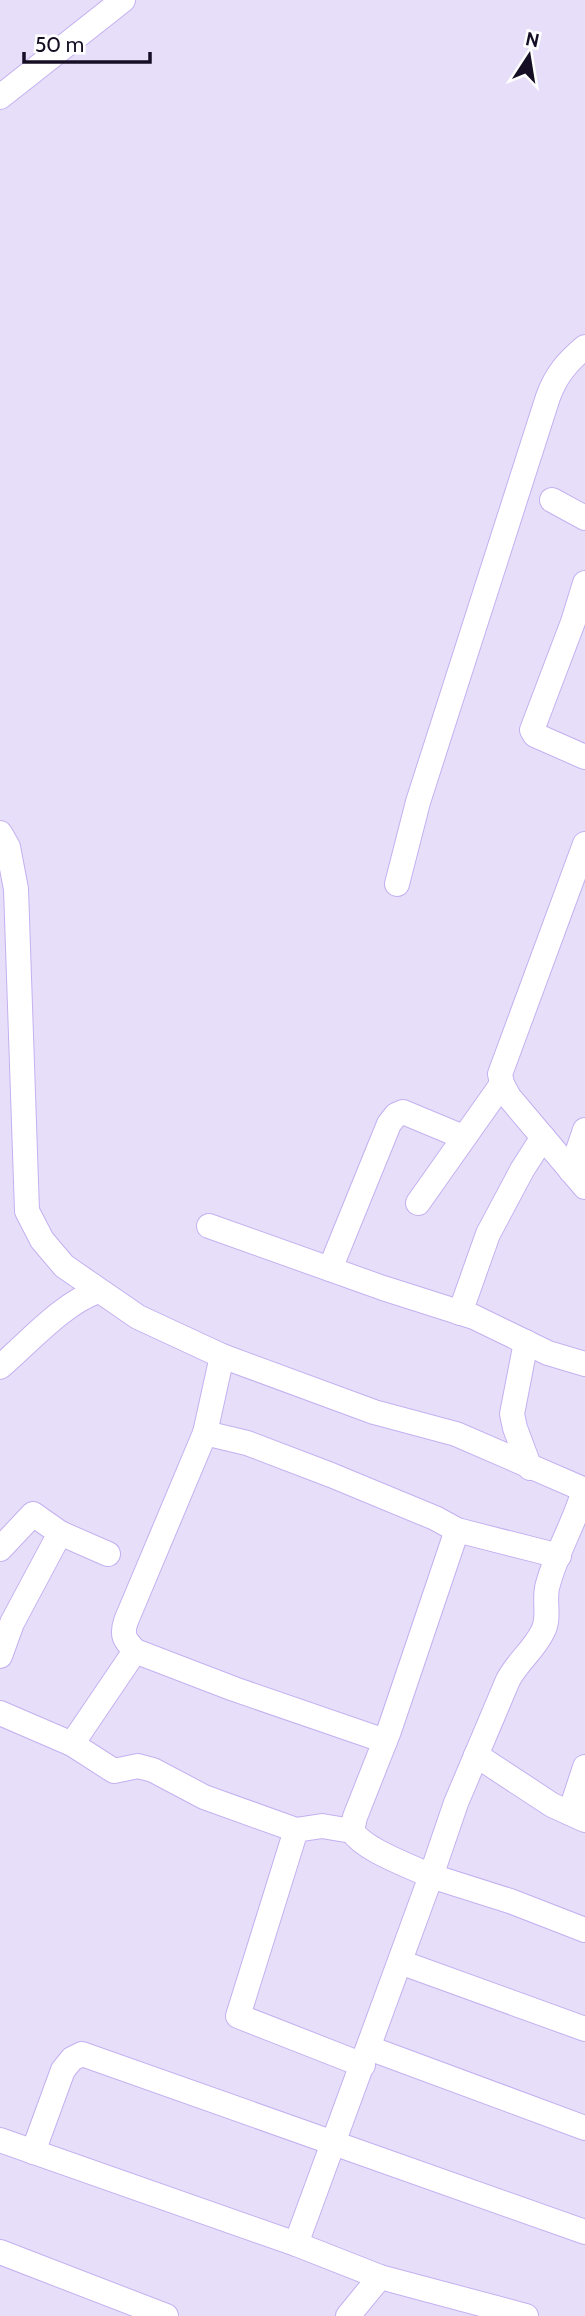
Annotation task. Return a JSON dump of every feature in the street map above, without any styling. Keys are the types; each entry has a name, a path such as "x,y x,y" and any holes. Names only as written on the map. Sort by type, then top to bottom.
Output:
{"street":[{"path":"0,97 123,0"},
{"path":"397,884 418,802 548,397 563,366 585,347"},
{"path":"552,500 585,518"},
{"path":"585,583 532,730 535,735 585,757"},
{"path":"578,1179 509,1097 500,1074 585,844"},
{"path":"3,845 16,889 27,1211 42,1240 64,1266 138,1317 222,1356 374,1412 456,1434 585,1490 547,1587 544,1629 534,1647 518,1662 508,1680 456,1804 296,2244"},
{"path":"418,1203 502,1084"},
{"path":"330,1269 389,1124 396,1115 402,1112 463,1137"},
{"path":"578,1179 585,1130"},
{"path":"460,1313 488,1234 543,1137"},
{"path":"209,1226 460,1313 548,1353 585,1364"},
{"path":"0,1367 69,1306 82,1296 98,1290"},
{"path":"526,1342 512,1414 530,1468"},
{"path":"222,1356 205,1433 125,1621 122,1632 125,1640 135,1651 233,1689 385,1741"},
{"path":"205,1433 247,1443 331,1475 435,1517 457,1530 559,1556"},
{"path":"0,1549 33,1514 60,1533 108,1554"},
{"path":"457,1530 352,1830 357,1838 373,1848 431,1876 510,1901 585,1930"},
{"path":"0,1656 6,1618 60,1533"},
{"path":"72,1744 135,1651"},
{"path":"0,1713 72,1744 114,1771 138,1766 153,1770 204,1797 296,1830 322,1826 352,1830"},
{"path":"476,1755 552,1805 577,1816 585,1767"},
{"path":"296,1830 238,2017 585,2128"},
{"path":"400,1962 585,2029"},
{"path":"33,2152 63,2070 72,2059 82,2054 585,2232"},
{"path":"0,2140 296,2244 380,2277 526,2316"},
{"path":"0,2252 166,2316"},
{"path":"348,2316 380,2277"}]}
